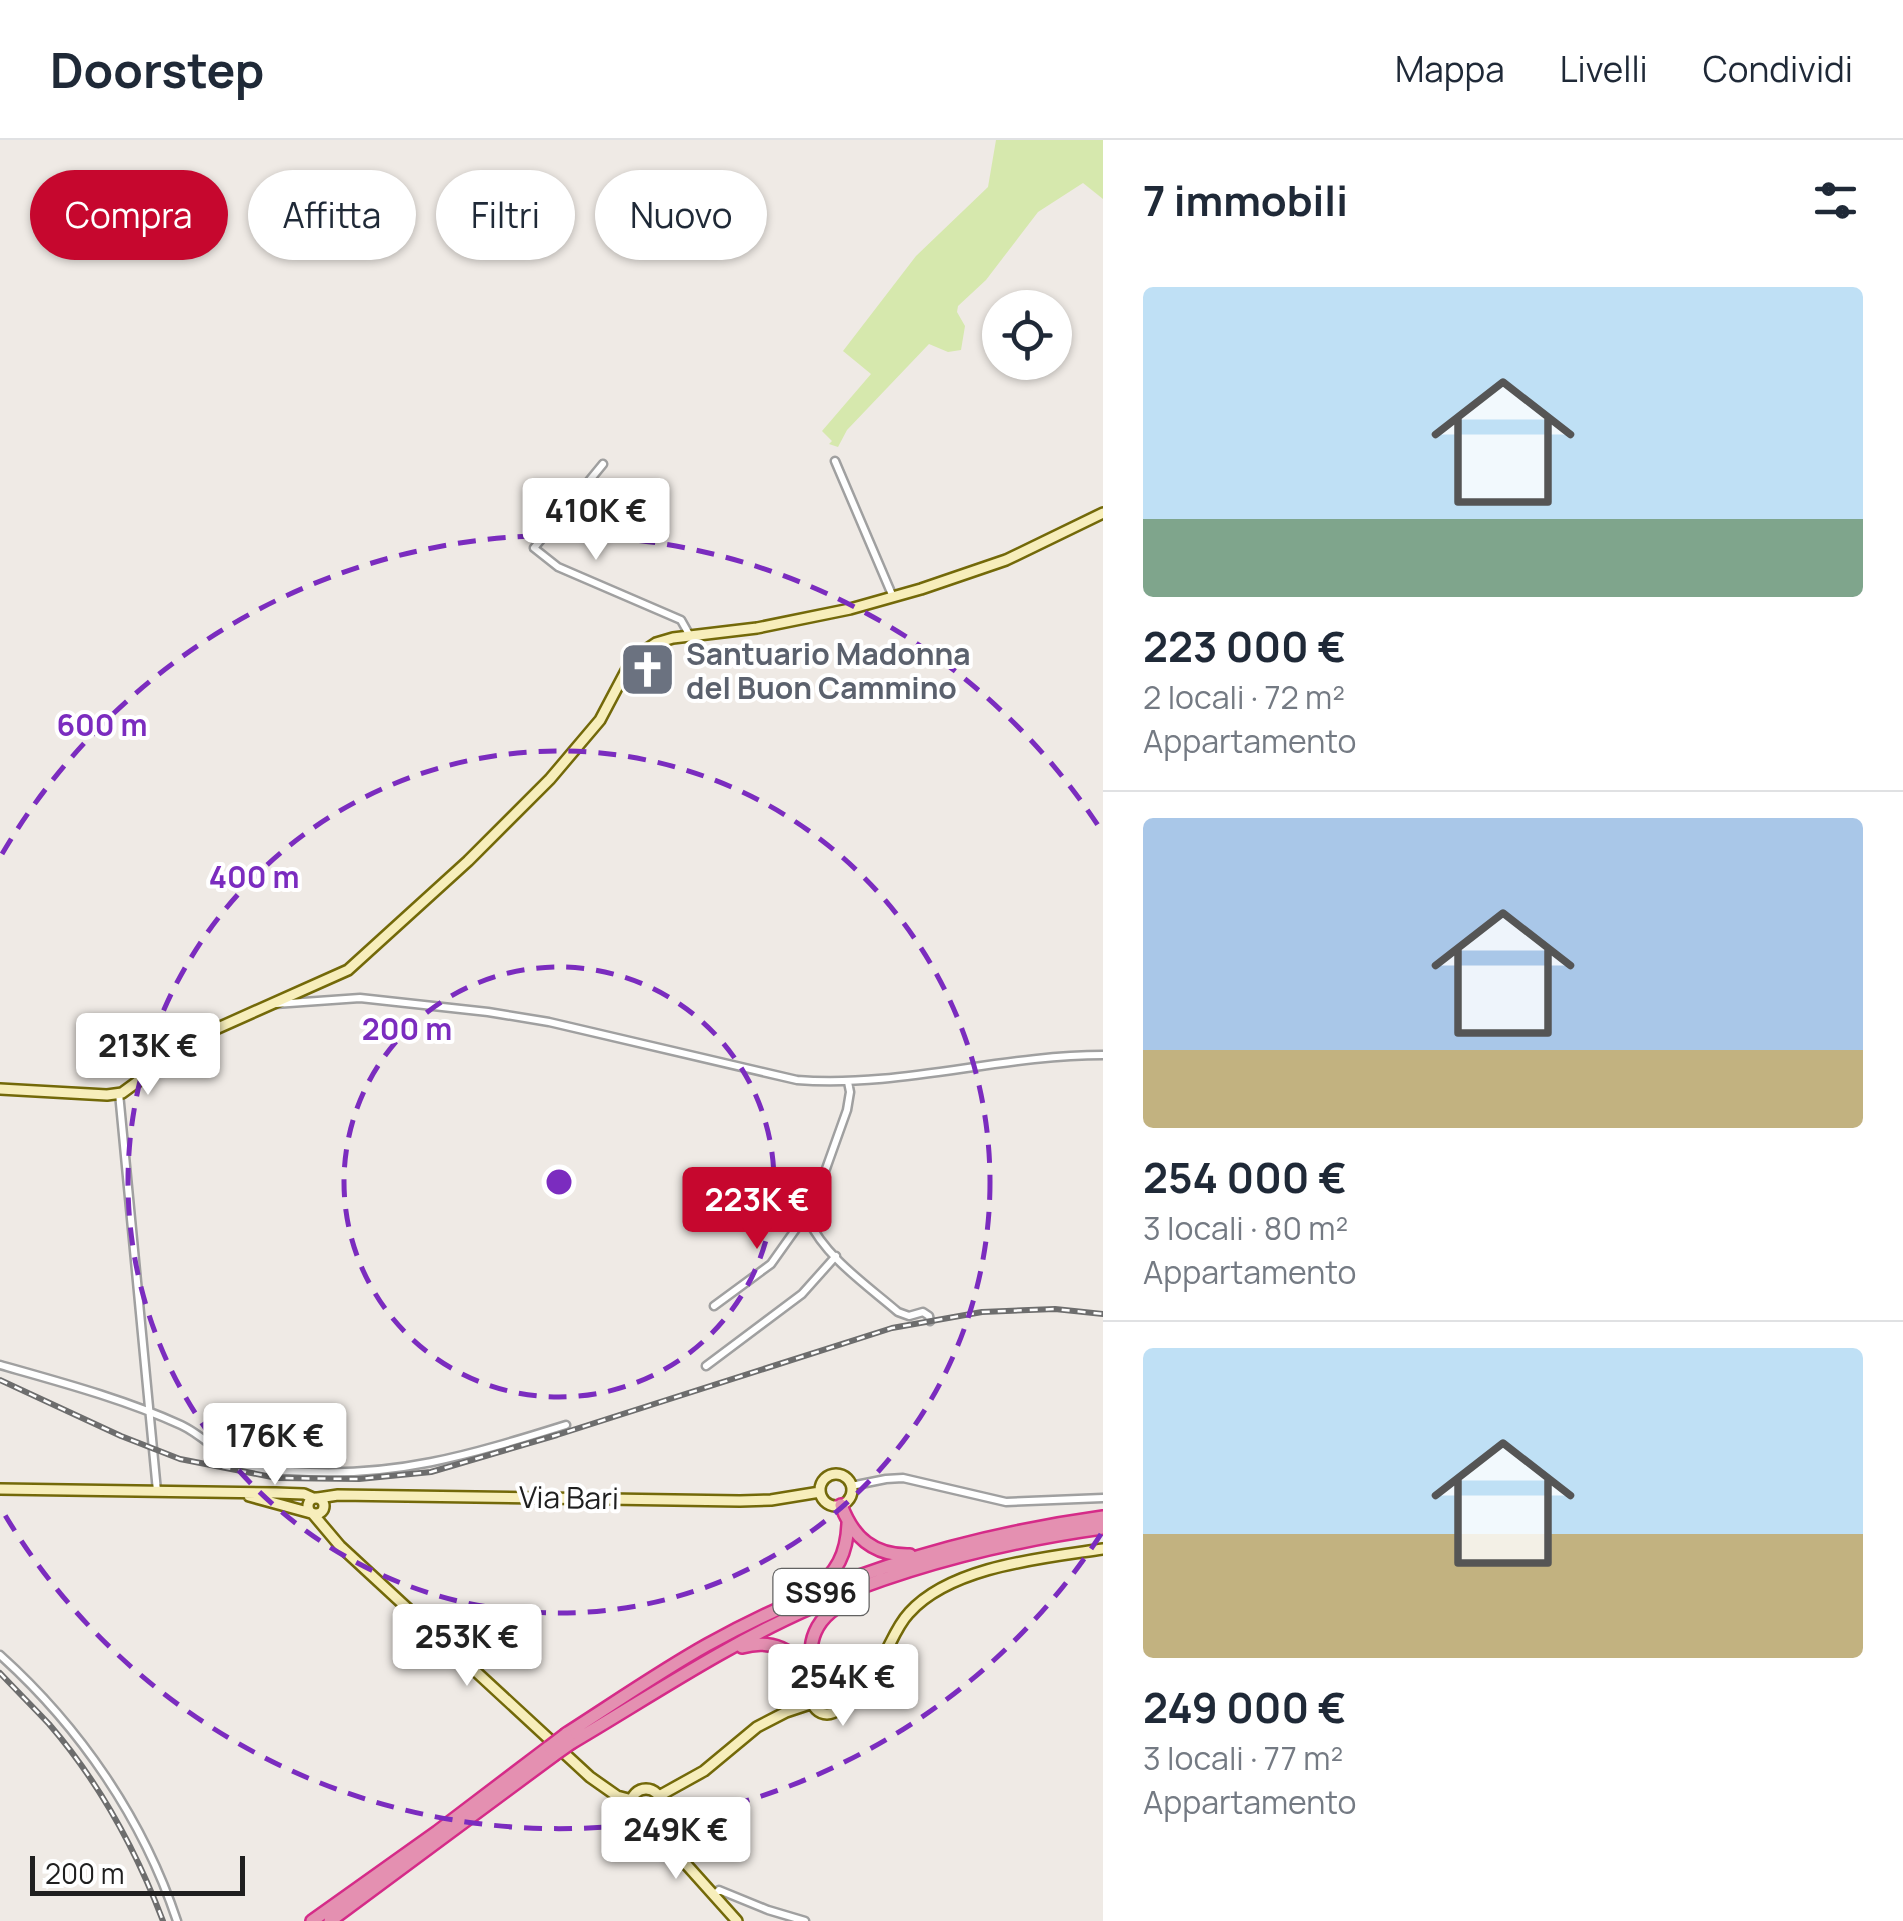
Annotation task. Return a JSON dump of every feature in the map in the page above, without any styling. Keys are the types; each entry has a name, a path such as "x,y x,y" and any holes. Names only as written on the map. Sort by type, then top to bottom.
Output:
{"highway":[{"path":"841,1505 848,1523 864,1542 881,1552 925,1560"},
{"name":"SS96","path":"312,1921 707,1645 804,1598 1012,1532 1103,1517"},
{"path":"804,1598 836,1569 846,1548 848,1523"},
{"name":"SS96","path":"568,1739 809,1609 925,1560 1103,1528"},
{"path":"817,1679 811,1656 814,1635 833,1609 888,1587 925,1560"},
{"path":"715,1658 746,1645 769,1644 790,1651 817,1679"},
{"name":"SS96","path":"330,1921 551,1751"}],"main road":[{"path":"0,1089 119,1093 200,1036 348,970 468,861 550,779 600,720 628,667 656,643 757,628 893,597 1006,560 1103,514"},
{"name":"Via Bari","path":"317,1507 345,1496 772,1500 820,1492 822,1482 833,1474 842,1475 852,1486"},
{"path":"820,1492 828,1504 841,1505 851,1496 852,1486"},
{"path":"0,1489 304,1494 317,1507 330,1535 590,1777 618,1796 632,1800"},
{"path":"242,1494 317,1507"},
{"path":"841,1692 871,1674 897,1628 922,1599 938,1588 977,1573 1103,1548"},
{"path":"812,1703 817,1679 841,1692"},
{"path":"812,1703 822,1713 834,1712 841,1706 841,1692"},
{"path":"660,1796 704,1772 757,1727 812,1703"},
{"path":"652,1790 660,1796 662,1806 653,1818 638,1818 632,1810 637,1792 652,1790"},
{"path":"653,1818 668,1844 737,1921"}],"street":[{"path":"835,461 893,597"},
{"path":"603,464 534,548 558,567 681,620 690,637"},
{"path":"274,1004 360,998 488,1012 548,1022 797,1080 848,1082 1060,1056 1103,1056"},
{"path":"714,1306 771,1264 808,1215 846,1110 848,1082"},
{"path":"119,1093 157,1491"},
{"path":"808,1215 836,1256 898,1312 908,1316 924,1312 930,1322"},
{"path":"706,1366 802,1294 836,1256"},
{"path":"0,1365 152,1413 186,1428 246,1468 377,1472 447,1460 566,1425"},
{"name":"Via Bari","path":"852,1486 904,1478 1006,1502 1103,1498"},
{"path":"0,1655 65,1722 100,1769 150,1854 178,1921"},
{"path":"714,1895 719,1890 805,1921"}],"green space":[{"path":"996,140 1103,140 1103,199 1083,183 1038,212 986,280 958,306 965,326 961,350 948,352 929,344 847,430 838,447 829,444 832,441 822,431 871,374 843,351 916,256 988,187"}],"railway":[{"path":"0,1380 180,1459 277,1478 359,1479 431,1472 892,1328 982,1312 1055,1309 1103,1314"},
{"path":"0,1673 49,1724 100,1793 141,1868 163,1921"}],"place":[{"name":"Santuario Madonna del Buon Cammino","path":"647,670"}]}
